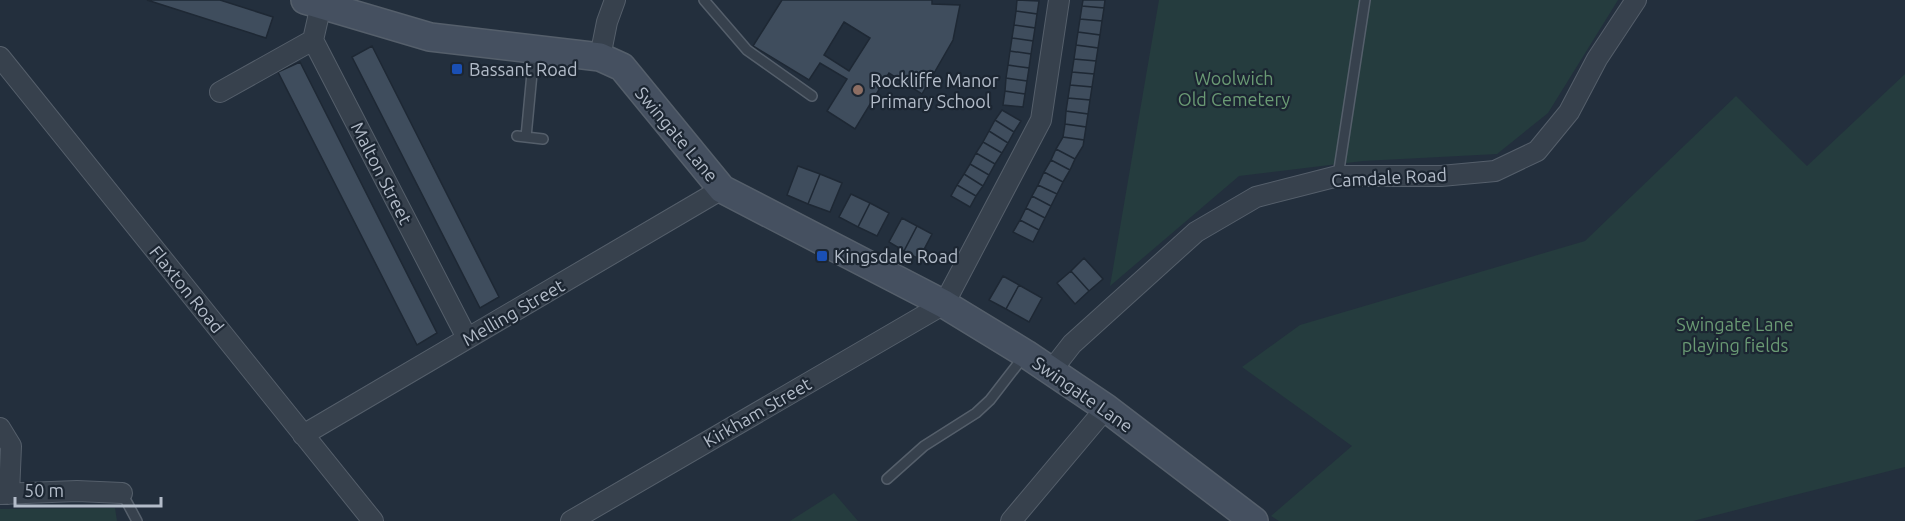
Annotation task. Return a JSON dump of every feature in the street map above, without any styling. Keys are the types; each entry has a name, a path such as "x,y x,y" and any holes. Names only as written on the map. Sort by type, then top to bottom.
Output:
{"street":[{"path":"600,57 607,22 615,0"},
{"path":"944,304 1041,120 1059,0"},
{"name":"Camdale Road","path":"1051,371 1072,344 1196,232 1256,197 1338,176 1441,176 1495,171 1538,151 1569,112 1597,59 1636,0"},
{"path":"220,92 313,40 313,2"},
{"name":"Swingate Lane","path":"313,2 430,38 600,57 622,67 723,189 944,304 1026,354 1106,408 1254,521"},
{"name":"Malton Street","path":"313,40 467,339"},
{"name":"Flaxton Road","path":"0,57 374,521"},
{"name":"Melling Street","path":"303,435 723,189"},
{"name":"Kirkham Street","path":"571,521 944,304"},
{"path":"1011,521 1106,408"},
{"path":"0,428 10,446 11,463 4,494 77,491 122,493"}],"lane":[{"path":"704,0 747,50 812,96"},
{"path":"1338,176 1365,0"},
{"path":"534,50 522,136 543,139"},
{"path":"887,479 924,446 976,413 990,400 1026,354"},
{"path":"122,493 137,521"}],"green space":[{"name":"Woolwich Old Cemetery","path":"1159,0 1618,0 1548,113 1497,154 1363,161 1239,176 1110,286"},
{"name":"Swingate Lane playing fields","path":"1905,74 1905,467 1693,521 1279,521 1271,516 1352,446 1242,367 1300,325 1585,241 1736,96 1807,166"},
{"path":"834,493 858,521 790,521"},
{"path":"115,508 117,521 0,521 0,509"}],"building":[{"path":"147,0 220,0 273,17 266,38"},
{"path":"782,0 932,0 932,4 960,5 953,40 922,94 889,73 855,129 827,111 847,79 820,63 809,80 753,46","holes":["844,22 870,38 849,71 824,55"]},
{"path":"1017,0 1039,1 1037,14 1016,11"},
{"path":"1083,0 1105,0 1104,8 1082,6"},
{"path":"1082,6 1104,8 1102,21 1080,19"},
{"path":"1016,11 1037,14 1035,28 1014,25"},
{"path":"1080,19 1102,21 1100,35 1078,32"},
{"path":"1014,25 1035,28 1033,41 1012,38"},
{"path":"1078,32 1100,35 1098,48 1076,45"},
{"path":"1012,38 1033,41 1031,54 1010,51"},
{"path":"1076,45 1098,48 1096,61 1074,59"},
{"path":"372,46 499,297 480,308 352,57"},
{"path":"1010,51 1031,54 1029,68 1008,65"},
{"path":"1074,59 1096,61 1094,74 1072,72"},
{"path":"300,62 437,333 417,345 278,72"},
{"path":"1008,65 1029,68 1027,81 1006,78"},
{"path":"1072,72 1094,74 1092,87 1070,85"},
{"path":"1006,78 1027,81 1025,94 1005,91"},
{"path":"1070,85 1092,87 1090,100 1068,98"},
{"path":"1005,91 1025,94 1023,107 1003,105"},
{"path":"1068,98 1090,100 1088,114 1066,111"},
{"path":"1002,110 1021,121 1014,132 995,120"},
{"path":"1066,111 1088,114 1086,127 1065,124"},
{"path":"995,120 1014,132 1008,143 989,131"},
{"path":"1065,124 1086,127 1084,140 1063,137"},
{"path":"989,131 1008,143 1002,153 983,142"},
{"path":"1063,137 1084,140 1075,159 1056,149"},
{"path":"983,142 1002,153 995,164 976,153"},
{"path":"1056,149 1075,159 1070,170 1051,160"},
{"path":"976,153 995,164 989,175 970,164"},
{"path":"1051,160 1070,170 1063,182 1044,172"},
{"path":"970,164 989,175 983,186 964,174"},
{"path":"798,166 820,174 808,204 787,195"},
{"path":"1044,172 1063,182 1057,194 1038,185"},
{"path":"820,174 842,183 830,212 808,204"},
{"path":"964,174 983,186 976,196 957,185"},
{"path":"957,185 976,196 970,207 951,196"},
{"path":"1038,185 1057,194 1051,206 1032,196"},
{"path":"851,194 870,203 858,227 839,217"},
{"path":"1032,196 1051,206 1045,218 1026,208"},
{"path":"870,203 889,213 877,236 858,227"},
{"path":"1026,208 1045,218 1039,230 1020,220"},
{"path":"902,218 917,226 904,251 889,242"},
{"path":"1020,220 1039,230 1033,242 1013,232"},
{"path":"917,226 932,234 919,259 904,251"},
{"path":"1084,258 1103,279 1089,291 1071,271"},
{"path":"1071,271 1089,291 1075,304 1057,283"},
{"path":"1003,276 1019,285 1006,309 989,300"},
{"path":"1019,285 1042,298 1029,322 1006,309"}],"place":[{"name":"Bassant Road","path":"457,69"},
{"name":"Rockliffe Manor Primary School","path":"858,90"},
{"name":"Kingsdale Road","path":"822,256"}]}
